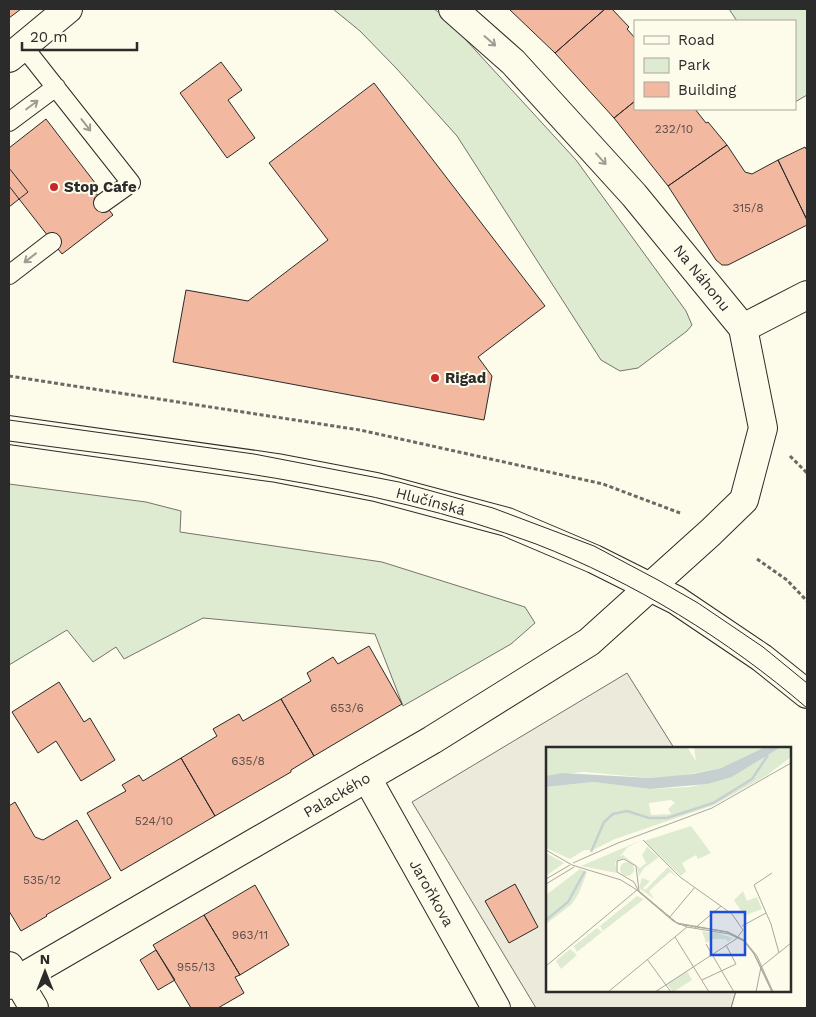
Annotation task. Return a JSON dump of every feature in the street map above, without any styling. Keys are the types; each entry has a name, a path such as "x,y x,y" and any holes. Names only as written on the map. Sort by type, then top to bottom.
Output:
{"street":[{"path":"16,52 68,9"},
{"name":"Na Náhonu","path":"453,9 513,62 574,128 634,195 743,328 763,428 744,500 651,587"},
{"path":"743,328 807,295"},
{"name":"Hlučínská","path":"9,430 277,468 376,487 507,522 594,559 676,600 762,658 807,694"},
{"name":"Palackého","path":"12,977 432,740 589,642 651,587"},
{"name":"Jaroňkova","path":"367,778 496,1008"},
{"path":"12,977 34,1008"}],"lane":[{"path":"16,52 56,87 131,183 103,202"},
{"path":"9,122 56,87"},
{"path":"9,275 52,242"}],"path":[{"path":"9,376 360,430 603,484 685,515"},
{"path":"757,559 787,580 807,601"}],"green space":[{"path":"333,9 434,9 444,16 576,160 686,311 692,325 687,331 638,368 620,371 601,360 457,136 360,31"},
{"path":"729,9 807,9 807,95 796,101 796,20 736,20"},
{"path":"9,484 146,502 181,511 180,532 382,562 525,607 535,623 511,644 403,706 375,634 203,618 124,659 116,647 93,662 67,630 9,665"}],"shaded area":[{"path":"627,673 673,747 546,747 546,992 736,992 731,1008 536,1008 412,802"}],"building":[{"path":"9,9 21,9 9,18"},
{"path":"509,9 605,9 555,53"},
{"path":"605,9 612,9 629,27 627,29 634,37 634,102 614,118 555,53"},
{"path":"221,62 242,90 228,100 255,138 227,158 180,93"},
{"path":"374,83 545,306 478,357 492,376 484,420 173,362 186,290 248,301 328,240 269,163"},
{"path":"634,102 634,110 696,110 727,145 668,186 614,118"},
{"name":"Stop Cafe","path":"46,119 99,188 95,192 113,215 62,254 9,186 9,148"},
{"path":"727,145 745,172 752,174 778,160 807,220 807,225 728,265 722,265 716,260 668,186"},
{"path":"805,147 807,149 807,220 778,160"},
{"path":"9,168 28,192 9,207"},
{"path":"369,646 402,704 314,756 281,699 311,681 307,673 333,657 338,664"},
{"path":"59,682 84,722 90,718 115,760 81,781 56,741 38,753 12,712"},
{"path":"281,699 314,756 291,770 291,772 215,816 181,758 217,736 213,729 239,714 243,721"},
{"path":"181,758 215,816 121,871 87,813 126,791 122,785 139,775 143,781"},
{"path":"15,802 35,837 43,840 77,820 111,878 21,931 9,911 9,806"},
{"path":"515,884 538,927 509,943 485,901"},
{"path":"255,885 289,945 240,975 204,915"},
{"path":"204,915 240,975 235,977 244,993 218,1008 191,1008 153,945"},
{"path":"156,950 175,980 158,990 140,960"}],"tram line":[{"path":"9,420 254,454 399,482 493,508 594,546 658,580 698,603 763,647 807,683"},
{"path":"9,441 276,478 342,490 408,505 473,523 536,544 608,576 678,614 745,659 807,708"}],"place":[{"name":"Stop Cafe","path":"54,187"},
{"name":"Rigad","path":"435,378"}]}
